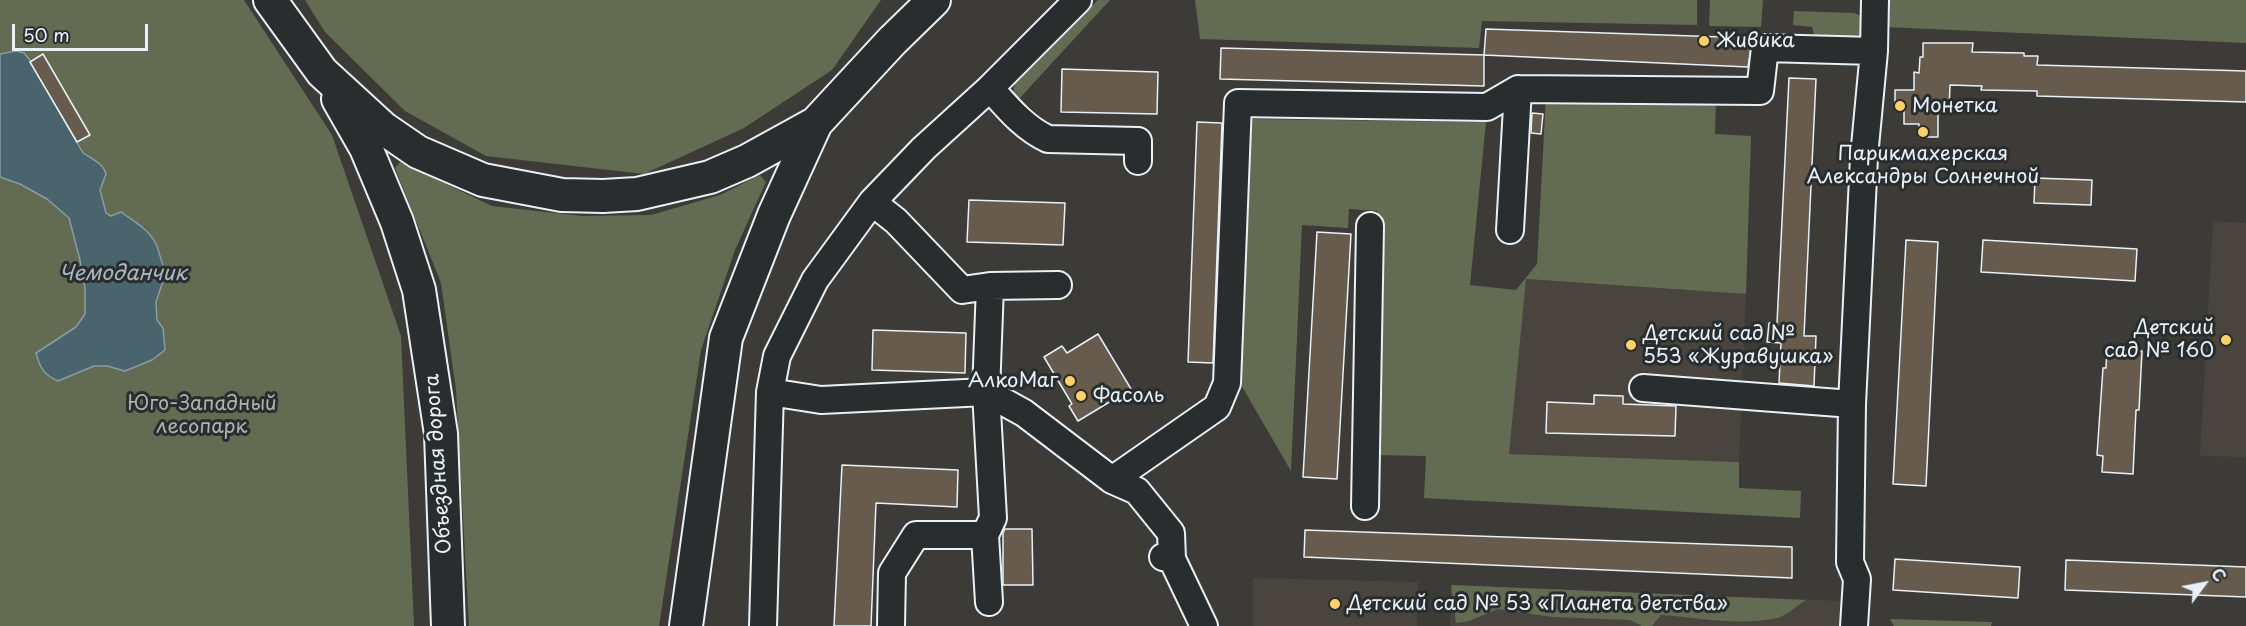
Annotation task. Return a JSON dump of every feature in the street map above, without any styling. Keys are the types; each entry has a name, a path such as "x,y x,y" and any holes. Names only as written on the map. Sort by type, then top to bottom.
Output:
{"main road":[{"path":"892,41 915,0"},
{"path":"686,626 726,338 774,215 816,123 892,41 934,0"},
{"path":"275,4 322,72 383,128 418,152 483,180 562,195 638,194 710,177 747,161 816,123"},
{"name":"Объездная дорога","path":"322,72 366,148 397,222 419,290 431,356 441,434 448,626"}],"street":[{"path":"763,626 770,392 777,356 815,280 872,202 924,148 990,88 1078,0"},
{"path":"1854,626 1857,579 1850,562 1852,404 1864,157 1874,51 1875,0"},
{"path":"1112,480 1217,407 1227,383 1238,103 1488,107 1518,89 1760,92 1765,48 1874,51"},
{"path":"990,88 1010,111 1037,134 1048,139 1138,141 1138,161"},
{"path":"1510,230 1518,89"},
{"path":"872,202 896,220 962,290 990,286 1058,285"},
{"path":"1365,506 1370,226"},
{"path":"989,602 985,535 993,518 986,392 990,286"},
{"path":"1643,388 1852,404"},
{"path":"770,392 821,400 986,392 1024,413 1112,480 1137,491 1171,532 1167,558 1204,626"},
{"path":"891,626 892,573 916,535 985,535"}],"shaded area":[{"name":"Детский сад № 160","path":"2213,221 2246,223 2246,457 2200,456"},
{"name":"Детский сад № 553 «Журавушка»","path":"1525,279 1746,294 1739,462 1509,454"},
{"name":"Детский сад № 53 «Планета детства»","path":"1253,578 1418,582 1417,626 1253,626"},
{"path":"1451,585 1867,602 1866,626 1450,626"}],"green space":[{"name":"Юго-Западный лесопарк","path":"0,0 244,0 332,135 401,336 414,626 0,626"},
{"path":"305,0 881,0 832,70 744,128 644,174 486,156 405,111 325,32"},
{"path":"1098,0 1110,0 1017,101 1013,93 1016,77"},
{"path":"1195,0 1697,0 1697,25 1482,21 1479,48 1200,39"},
{"path":"1710,0 1763,0 1761,27 1709,26"},
{"path":"1886,0 2246,0 2246,43 1886,27"},
{"path":"1794,11 1854,13 1868,19 1868,41 1817,45 1812,27 1793,25"},
{"path":"1546,96 1716,99 1715,134 1751,136 1746,294 1526,279 1509,454 1739,462 1739,488 1801,491 1800,518 1424,498 1426,456 1373,455 1377,211 1349,209 1348,228 1302,225 1291,471 1237,378 1246,119 1486,122 1470,285 1516,290 1537,264"},
{"path":"400,162 492,206 582,216 651,215 720,195 760,175 766,182 735,250 701,350 659,626 469,626 456,390 441,283 395,168"},
{"path":"1451,585 1806,600 1778,618 1749,621 1720,621 1661,615 1652,626 1642,626 1630,620 1553,617 1498,609 1469,621 1456,623"},
{"path":"1890,619 1992,622 1991,626 1894,626"}],"water":[{"name":"Чемоданчик","path":"16,51 24,53 29,59 83,153 105,170 106,174 100,190 106,213 111,216 121,212 145,230 156,244 166,272 156,302 157,320 163,328 165,350 152,360 125,371 107,366 94,366 58,381 49,376 41,367 36,353 76,327 85,314 85,288 69,218 47,199 20,184 0,177 0,54"}],"building":[{"path":"1486,29 1753,38 1748,67 1484,55"},
{"path":"1923,43 1973,43 1972,52 2024,53 2024,56 2038,56 2037,65 2246,71 2246,102 2037,96 2037,91 1981,90 1982,86 1950,85 1949,112 1938,112 1938,137 1919,137 1919,124 1904,124 1904,109 1895,108 1895,90 1914,90 1914,72 1919,73 1920,57 1923,57"},
{"path":"1221,48 1484,55 1484,86 1220,79"},
{"path":"43,54 90,135 77,142 30,62"},
{"path":"1062,69 1158,72 1157,114 1061,112"},
{"path":"1789,78 1816,79 1804,336 1816,336 1814,386 1779,383 1781,343 1767,342 1769,323 1777,323"},
{"path":"1532,113 1543,114 1541,134 1531,133"},
{"path":"1197,122 1222,123 1213,363 1188,362"},
{"path":"2035,178 2092,180 2091,205 2034,203"},
{"path":"969,200 1065,203 1063,245 967,242"},
{"path":"1317,232 1351,234 1337,479 1303,477"},
{"path":"1906,240 1938,242 1926,486 1893,484"},
{"path":"1983,240 2137,249 2135,281 1981,272"},
{"path":"873,330 966,333 965,373 872,370"},
{"path":"1098,334 1131,389 1078,421 1069,406 1072,404 1044,357 1062,346 1067,353"},
{"path":"2107,349 2142,351 2133,474 2102,472 2103,456 2097,455 2103,368 2106,368"},
{"path":"1594,395 1623,396 1623,404 1676,406 1675,436 1546,433 1547,402 1594,404"},
{"path":"842,465 958,470 957,507 876,503 871,626 834,626"},
{"path":"1005,529 1032,529 1033,585 1003,585 1003,533"},
{"path":"1305,530 1792,547 1792,578 1304,557"},
{"path":"1895,559 2020,567 2018,598 1893,590"},
{"path":"2066,560 2246,567 2246,597 2065,590"}],"place":[{"name":"Живика","path":"1704,41"},
{"name":"Монетка","path":"1900,106"},
{"name":"Парикмахерская Александры Солнечной","path":"1923,132"},
{"name":"Детский сад № 160","path":"2226,340"},
{"name":"Детский сад № 553 «Журавушка»","path":"1631,345"},
{"name":"АлкоМаг","path":"1070,381"},
{"name":"Фасоль","path":"1081,396"},
{"name":"Детский сад № 53 «Планета детства»","path":"1335,604"}]}
